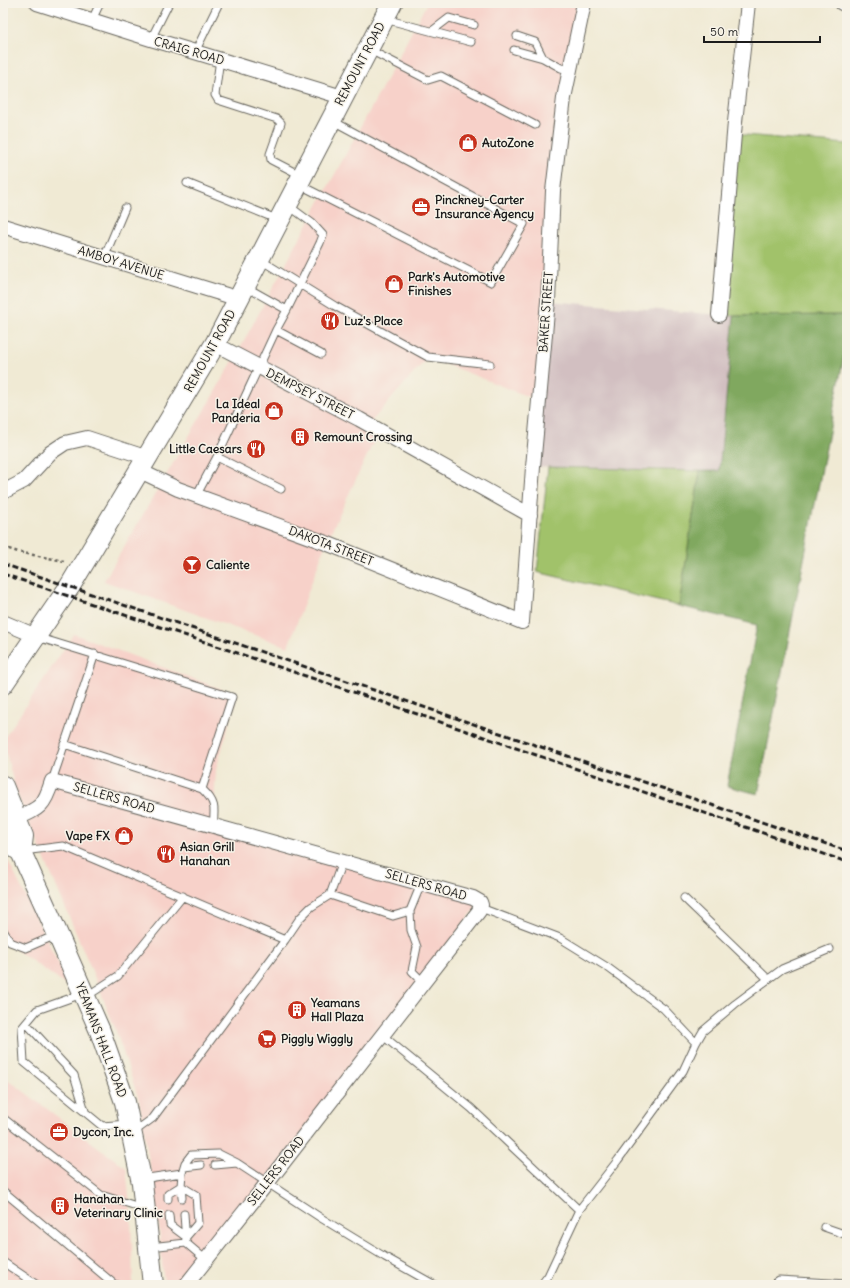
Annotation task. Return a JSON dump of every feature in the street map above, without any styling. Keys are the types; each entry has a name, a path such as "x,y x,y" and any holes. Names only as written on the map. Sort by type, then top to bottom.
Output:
{"main road":[{"name":"REMOUNT ROAD","path":"3,684 70,586 215,344 388,11"},
{"name":"YEAMANS HALL ROAD","path":"3,786 9,824 23,836 21,852 100,1031 125,1102 141,1179 153,1285"}],"street":[{"name":"CRAIG ROAD","path":"38,3 342,97"},
{"name":"BAKER STREET","path":"522,622 533,467 548,301 553,191 569,70 584,3"},
{"path":"719,315 735,122 748,3"},
{"path":"842,3 847,5"},
{"name":"AMBOY AVENUE","path":"3,226 104,258 242,292"},
{"name":"DEMPSEY STREET","path":"215,344 364,421 530,515"},
{"name":"DAKOTA STREET","path":"3,492 24,481 50,453 65,443 87,438 144,464 178,489 326,543 522,622"},
{"path":"3,622 36,636"},
{"path":"9,824 41,806 47,798 52,781"},
{"name":"SELLERS ROAD","path":"52,781 473,898 480,902 481,908 186,1285"}],"lane":[{"path":"92,20 100,3"},
{"path":"151,39 169,3"},
{"path":"195,52 220,3"},
{"path":"388,11 432,31 472,42"},
{"path":"432,31 449,18 474,25"},
{"path":"516,36 534,42 543,58"},
{"path":"368,49 428,80 441,76 535,125"},
{"path":"514,50 543,58 561,68 569,70"},
{"path":"220,59 215,95 218,100 277,119 281,123 270,154 272,160 300,180 491,282 524,224 331,120"},
{"path":"187,183 283,212 312,223 323,235 300,285 276,330 217,458 196,496"},
{"path":"104,258 125,208"},
{"path":"259,259 335,306 428,357 490,364"},
{"path":"242,292 287,310"},
{"path":"276,330 321,354"},
{"path":"217,458 281,489"},
{"path":"36,636 232,697 202,789"},
{"path":"52,781 95,654"},
{"path":"64,744 202,789 210,796 215,807 213,826"},
{"path":"21,852 63,846 286,940"},
{"path":"183,896 118,976 84,995 37,1010 22,1028 24,1062 102,1126 131,1129 153,1118 286,940 300,918 311,907 330,895 342,862"},
{"path":"421,884 410,911 411,930 417,947 412,971 423,982"},
{"path":"330,895 393,916 410,911"},
{"path":"684,898 768,979"},
{"path":"481,908 560,938 607,967 664,1009 696,1043"},
{"path":"3,930 10,942 26,948 58,934"},
{"path":"541,1285 548,1276 579,1210 618,1160 683,1071 703,1031 729,1008 782,969 830,949"},
{"path":"26,1023 74,1075 85,1111"},
{"path":"382,1035 471,1108 579,1210"},
{"path":"3,1118 101,1195 145,1209"},
{"path":"182,1198 181,1186 184,1163 191,1155 220,1154 238,1163 321,1218 378,1253 435,1285"},
{"path":"215,1165 238,1163"},
{"path":"141,1179 201,1165"},
{"path":"168,1199 168,1194 181,1186"},
{"path":"149,1247 186,1240 198,1224 196,1195 181,1186"},
{"path":"3,1191 114,1284 118,1285"},
{"path":"184,1214 186,1240"},
{"path":"169,1215 170,1225 206,1260"},
{"path":"824,1227 847,1235"},
{"path":"3,1262 37,1285"},
{"path":"772,1285 779,1280 847,1284"}],"path":[{"path":"3,547 18,552 82,565"}],"shaded area":[{"path":"427,3 584,3 572,57 539,401 428,357 369,424 379,430 326,543 288,647 104,581 229,368"},
{"path":"548,301 734,316 719,471 533,467"},
{"path":"74,634 237,695 216,770 213,826 480,902 186,1285 164,1285 158,1215 139,1100 115,1028 15,789 3,740"},
{"path":"3,851 32,909 70,988 3,940"},
{"path":"3,1076 126,1168 131,1216 133,1285 3,1285"}],"green space":[{"path":"734,134 847,144 847,315 719,315"},
{"path":"847,315 847,341 758,794 727,786 757,625 679,606 700,471 719,471 734,316"},
{"path":"548,467 700,471 679,606 537,572"}],"railway":[{"path":"3,564 847,851"},
{"path":"3,574 362,695 847,862"}],"place":[{"name":"AutoZone","path":"468,143"},
{"name":"Pinckney-Carter Insurance Agency","path":"421,207"},
{"name":"Park's Automotive Finishes","path":"394,284"},
{"name":"Luz's Place","path":"330,321"},
{"name":"La Ideal Panderia","path":"274,411"},
{"name":"Remount Crossing","path":"300,437"},
{"name":"Little Caesars","path":"256,449"},
{"name":"Caliente","path":"192,565"},
{"name":"Vape FX","path":"124,836"},
{"name":"Asian Grill Hanahan","path":"166,854"},
{"name":"Yeamans Hall Plaza","path":"297,1010"},
{"name":"Piggly Wiggly","path":"267,1039"},
{"name":"Dycon, Inc.","path":"59,1132"},
{"name":"Hanahan Veterinary Clinic","path":"60,1206"}]}
